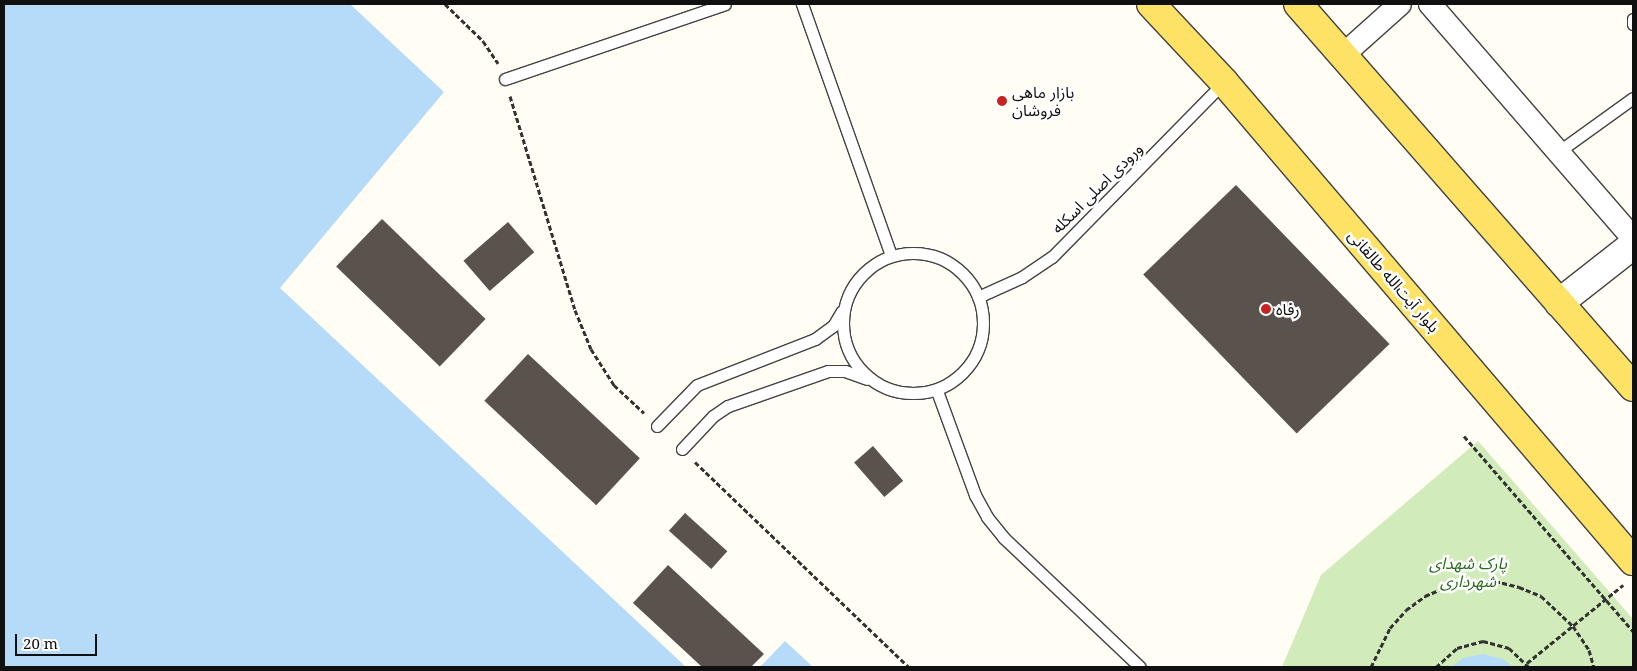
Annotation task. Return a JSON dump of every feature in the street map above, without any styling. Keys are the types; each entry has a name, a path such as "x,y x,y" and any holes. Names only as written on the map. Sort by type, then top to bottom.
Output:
{"main road":[{"name":"بلوار آیت‌الله طالقانی","path":"1151,4 1224,82 1630,572"},
{"path":"1298,4 1633,387"}],"street":[{"path":"1343,54 1400,4"},
{"path":"1430,4 1633,238"},
{"path":"1559,302 1633,245"}],"lane":[{"path":"505,79 724,4"},
{"path":"802,4 891,256"},
{"path":"1633,19 1633,24"},
{"name":"ورودی اصلی اسکله","path":"978,297 1022,277 1052,257 1224,82"},
{"path":"1558,152 1633,98"},
{"path":"657,426 698,385 815,339 833,326 856,282 871,267 891,256 915,252 939,257 960,270 978,297 983,312 983,337 974,360 958,378 937,390 915,395 893,391 845,371 828,371 728,406 713,416 682,449"},
{"path":"846,302 843,324 847,347 857,366 873,382"},
{"path":"937,390 975,495 987,517 1004,538 1140,667"}],"path":[{"path":"445,4 483,41 501,68 575,310 591,349 614,385 657,426"},
{"path":"1464,436 1633,631"},
{"path":"682,449 909,667"},
{"path":"1436,667 1457,648 1483,641 1509,648 1528,665 1606,599 1630,572"},
{"path":"1372,667 1390,628 1406,610 1425,596 1456,584 1495,582 1519,587 1541,596 1573,626 1589,650 1594,667"}],"green space":[{"name":"پارک شهدای شهرداری","path":"1478,441 1633,619 1633,667 1282,667 1321,575"}],"water":[{"path":"4,4 350,4 444,92 280,288 686,667 4,667"},
{"path":"785,641 813,667 760,667"},
{"path":"1483,654 1503,659 1514,667 1452,667 1463,658"}],"building":[{"name":"رفاه","path":"1236,185 1390,344 1297,434 1143,275"},
{"path":"382,219 486,319 440,367 336,266"},
{"path":"508,222 534,252 490,291 463,261"},
{"path":"528,354 640,458 596,505 484,401"},
{"path":"873,446 903,481 884,497 854,462"},
{"path":"685,513 727,551 711,569 669,531"},
{"path":"668,565 764,654 751,667 702,667 633,603"}],"place":[{"name":"بازار ماهی فروشان","path":"1002,101"},
{"name":"رفاه","path":"1266,309"}]}
